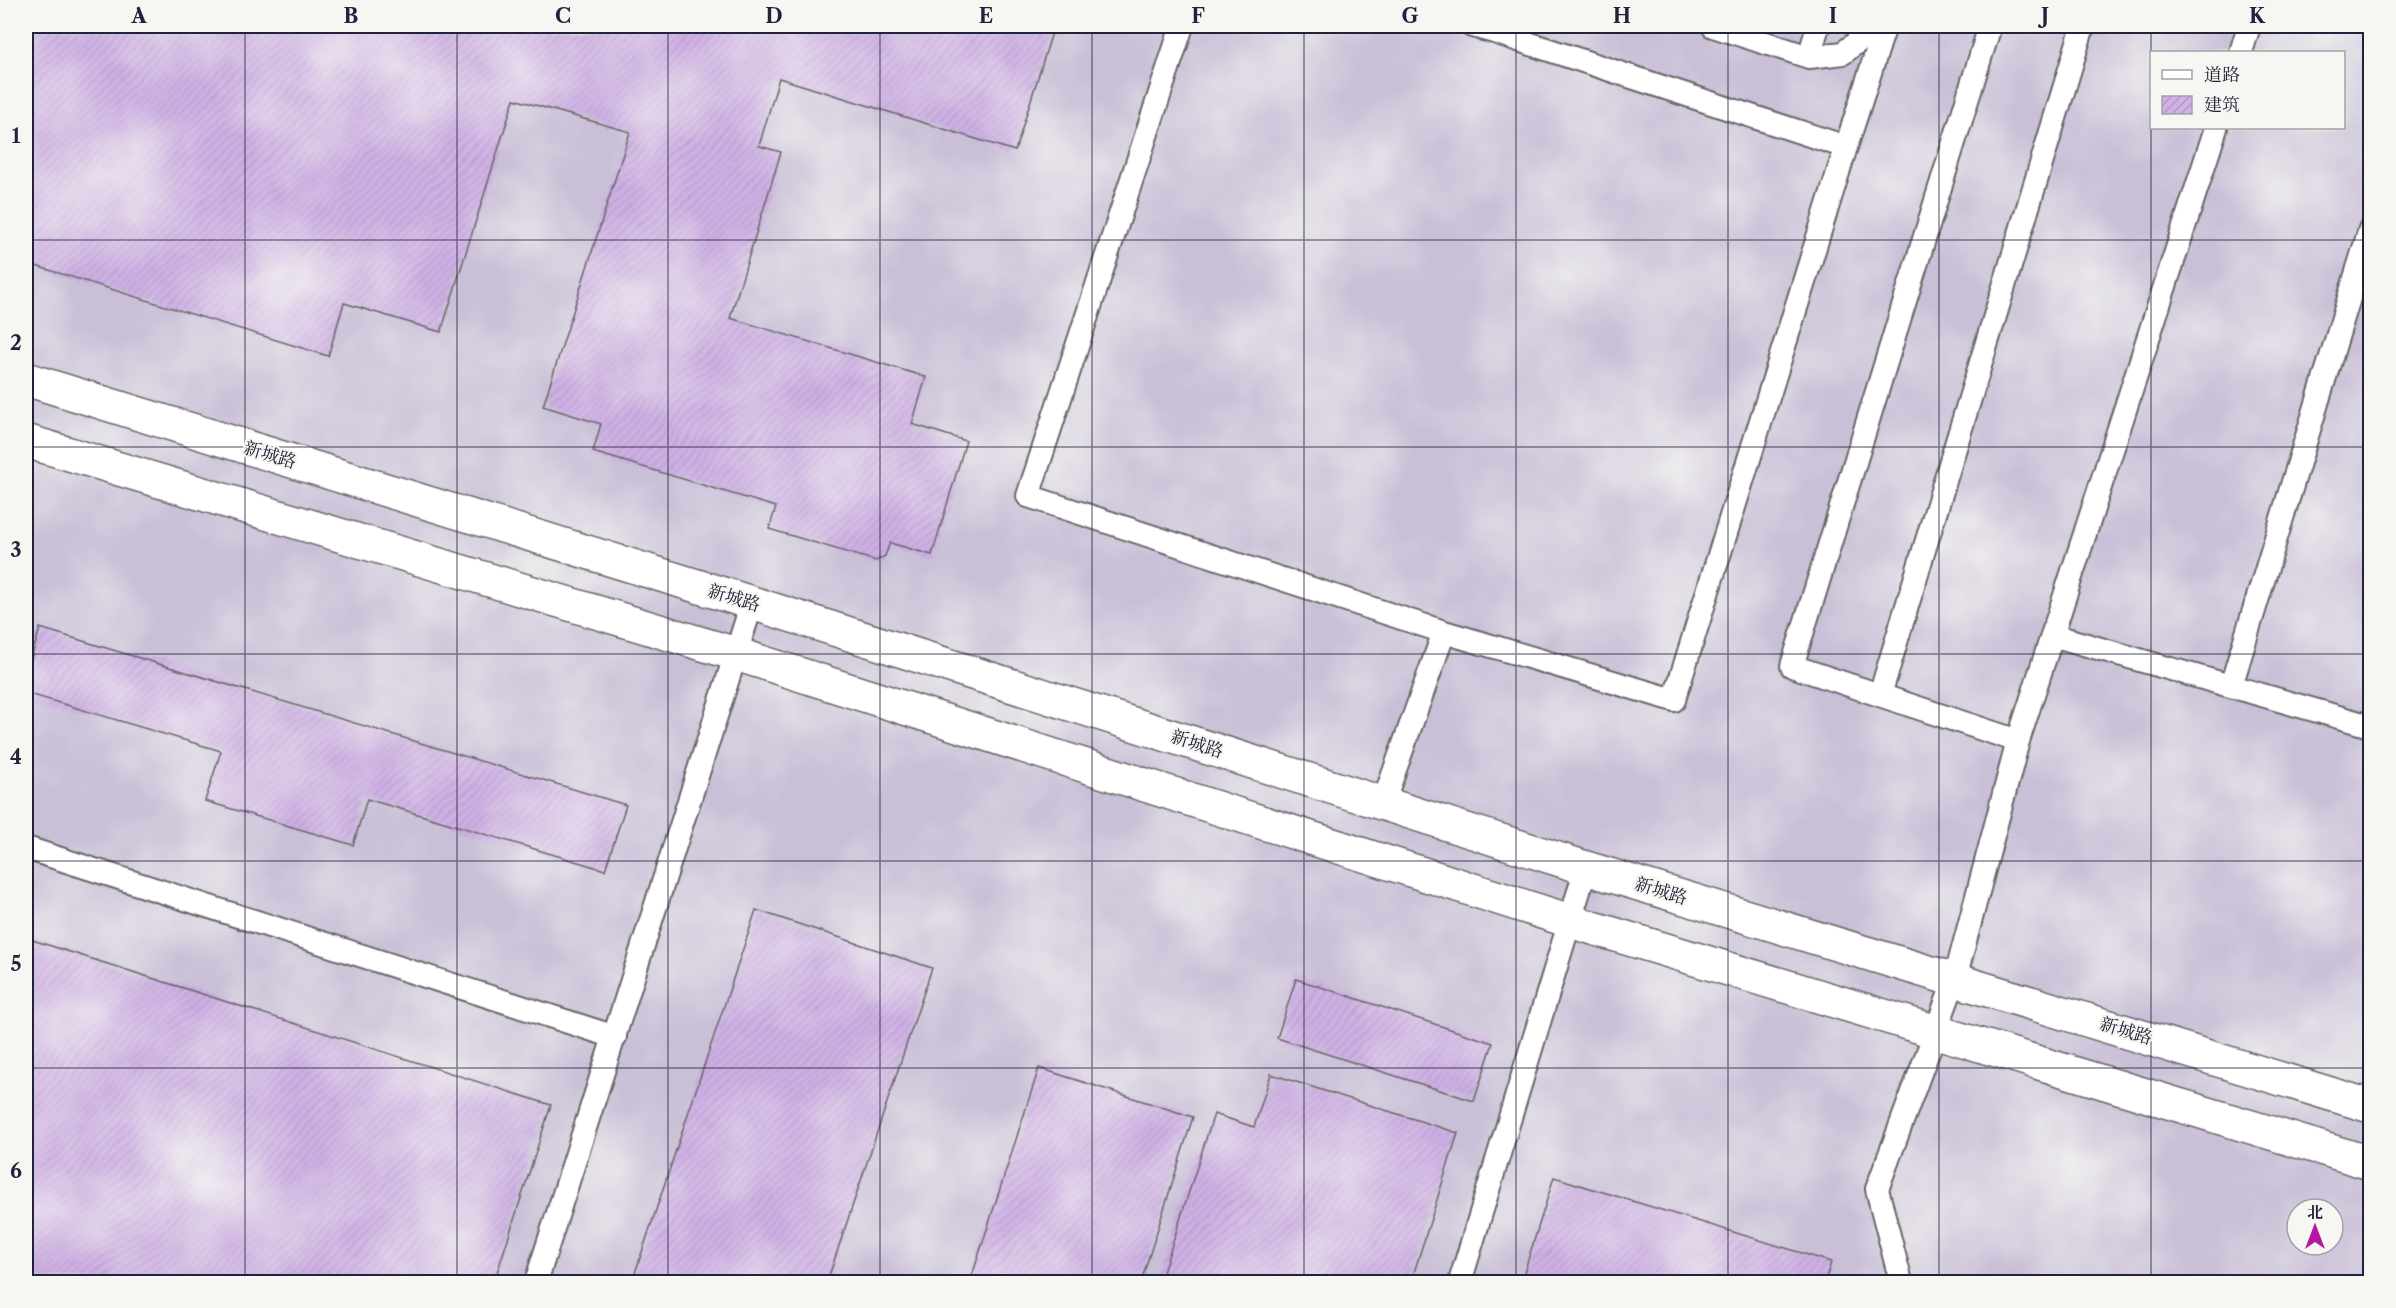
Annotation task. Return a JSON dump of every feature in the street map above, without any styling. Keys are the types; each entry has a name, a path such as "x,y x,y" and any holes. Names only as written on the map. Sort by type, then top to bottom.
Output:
{"street":[{"name":"新城路","path":"26,379 752,603 1586,868 2370,1106"},
{"path":"26,441 736,654 1570,921 2370,1163"}],"lane":[{"path":"1182,26 1028,496 1444,632 1674,700 1885,26"},
{"path":"1472,26 1495,29 1846,147"},
{"path":"1713,26 1809,57 1843,53 1878,26"},
{"path":"1809,57 1818,26"},
{"path":"1990,26 1792,666 2018,741"},
{"path":"1880,695 2083,26"},
{"path":"2241,51 2249,26"},
{"path":"1901,1282 1877,1189 1955,979 2018,741 2216,129"},
{"path":"2231,687 2370,229"},
{"path":"536,1282 752,603"},
{"path":"1383,803 1444,632"},
{"path":"2052,635 2370,726"},
{"path":"26,848 615,1037"},
{"path":"1460,1282 1586,868"}],"shaded area":[{"path":"26,26 2370,26 2370,1282 26,1282"}],"building":[{"path":"26,26 1054,26 1015,151 779,78 759,146 781,152 730,318 926,377 912,424 966,441 932,555 890,543 885,556 876,561 769,529 776,507 593,452 601,424 543,406 630,132 514,99 441,332 344,303 328,356 26,263"},
{"path":"40,628 626,805 605,870 367,799 353,845 205,801 221,751 26,693 26,676"},
{"path":"756,910 932,968 827,1282 632,1282"},
{"path":"26,938 551,1105 494,1282 26,1282"},
{"path":"1296,979 1493,1043 1474,1101 1277,1038"},
{"path":"1039,1068 1193,1117 1141,1282 970,1282"},
{"path":"1271,1074 1458,1133 1411,1282 1160,1282 1214,1114 1254,1127"},
{"path":"1554,1177 1831,1262 1825,1282 1521,1282"}]}
